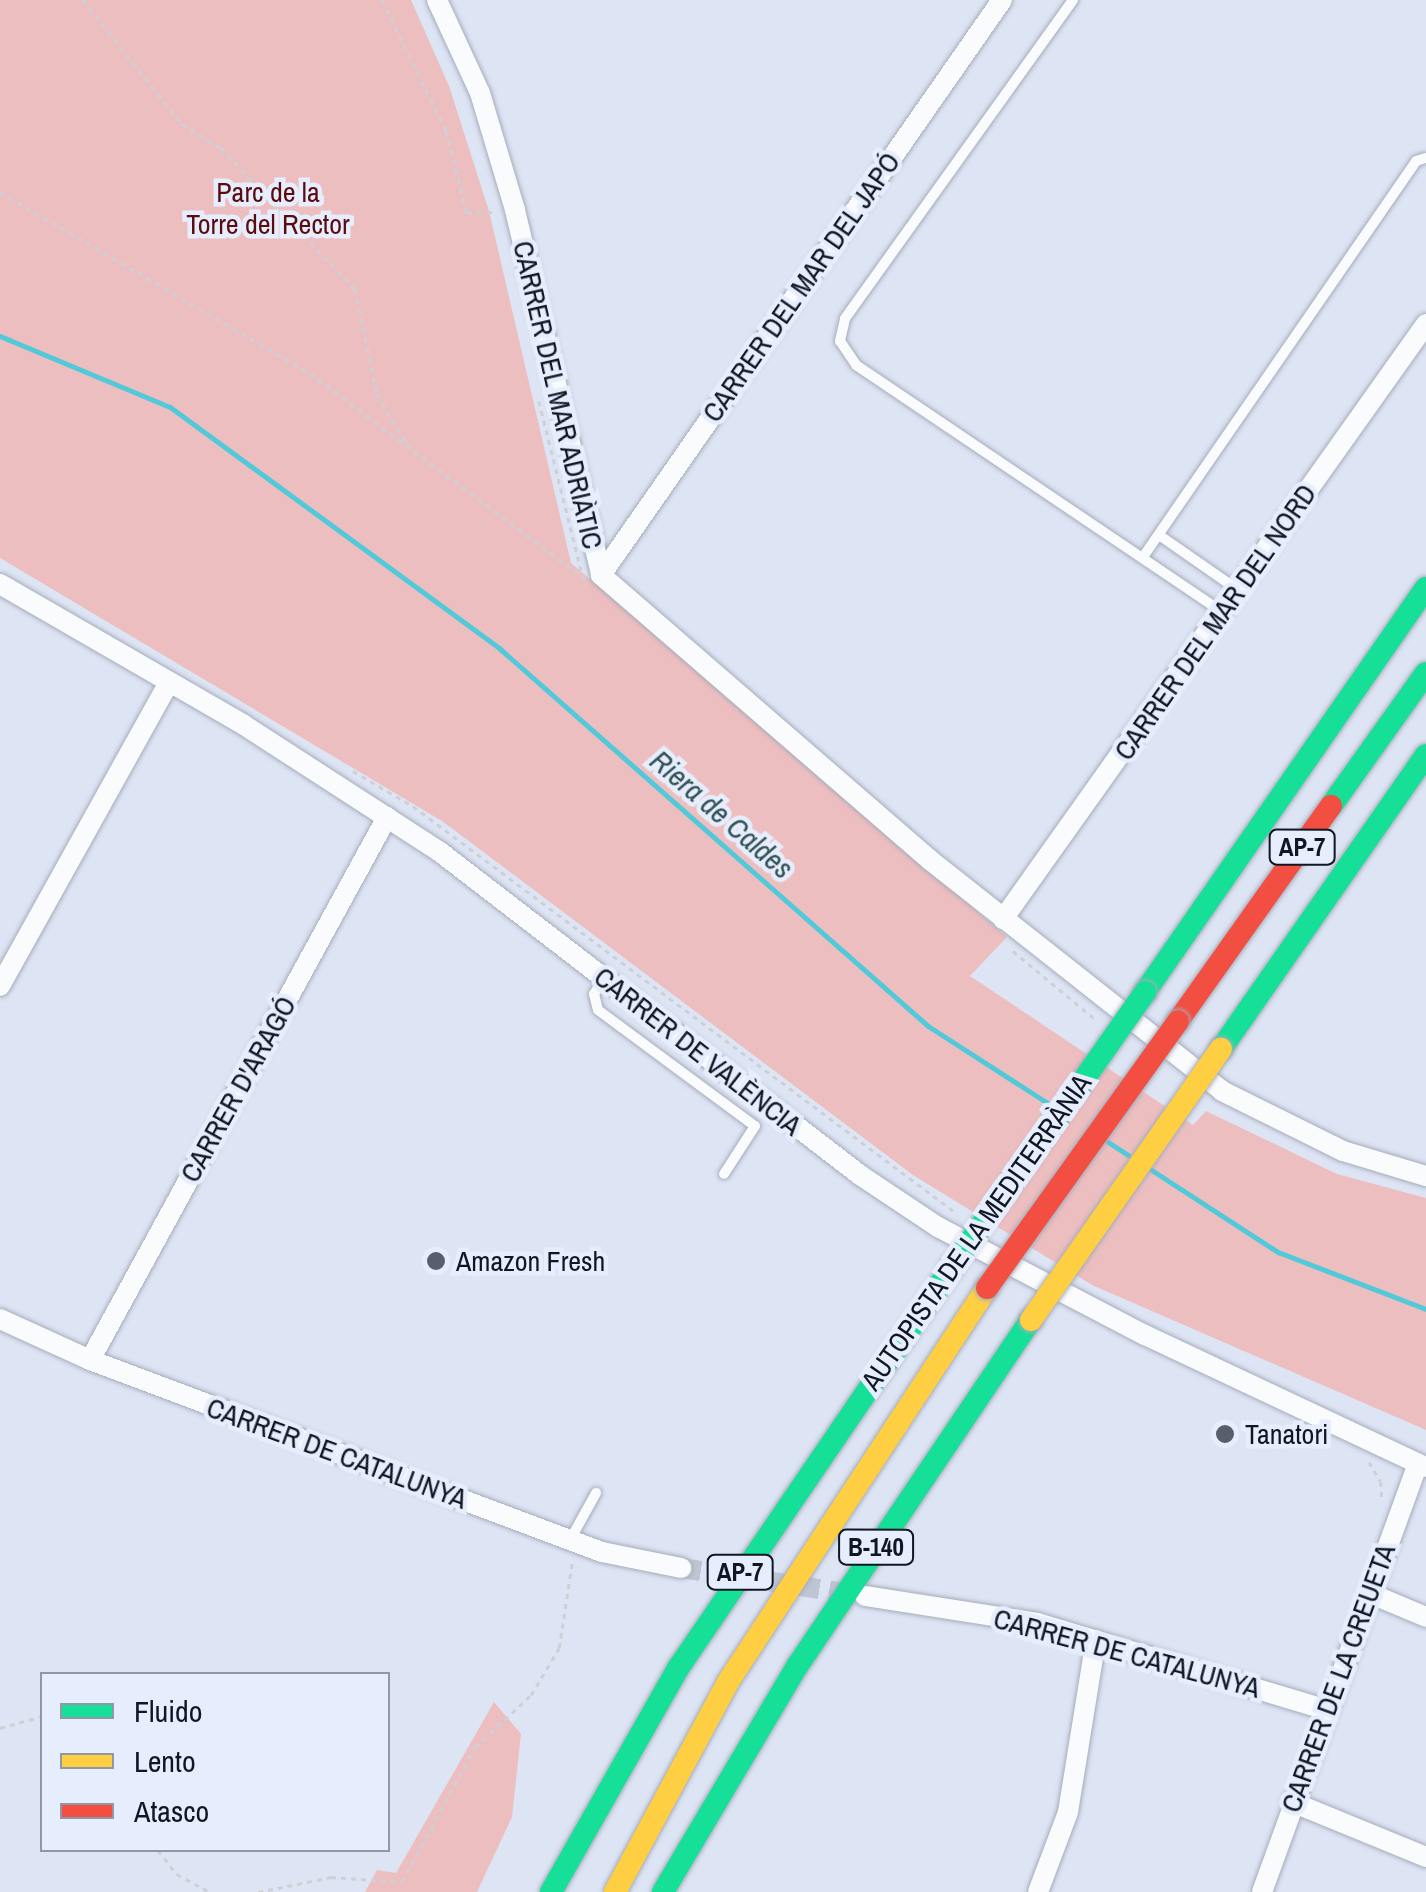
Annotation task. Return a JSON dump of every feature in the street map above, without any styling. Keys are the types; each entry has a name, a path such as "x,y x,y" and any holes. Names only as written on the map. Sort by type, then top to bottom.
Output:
{"highway":[{"name":"AUTOPISTA DE LA MEDITERRÀNIA","path":"551,1892 634,1737 698,1637 1426,588"},
{"name":"AUTOPISTA DE LA MEDITERRÀNIA","path":"615,1892 758,1633 987,1288 1426,673"},
{"name":"B-140","path":"676,1892 730,1778 820,1632 1031,1320 1426,755"},
{"path":"664,1892 730,1778"}],"street":[{"name":"CARRER DEL MAR ADRIÀTIC","path":"438,0 480,93 510,193 597,584 1222,1091 1343,1151 1426,1176"},
{"name":"CARRER DEL MAR DEL JAPÓ","path":"597,584 1002,0"},
{"name":"CARRER DEL MAR DEL NORD","path":"1004,918 1426,324"},
{"name":"CARRER DE VALÈNCIA","path":"0,584 169,682 386,817 860,1175 938,1226 1422,1466"},
{"path":"0,986 169,682"},
{"name":"CARRER D'ARAGÓ","path":"90,1360 386,817"},
{"name":"CARRER DE CATALUNYA","path":"0,1319 90,1360 576,1542 681,1568"},
{"name":"CARRER DE LA CREUETA","path":"1262,1892 1369,1593 1422,1466"},
{"path":"1369,1593 1426,1617"},
{"name":"CARRER DE CATALUNYA","path":"865,1596 1037,1623 1327,1710"},
{"path":"1038,1892 1068,1812 1096,1640"},
{"path":"1292,1802 1426,1857"}],"lane":[{"path":"1074,0 845,319 840,341 856,365 1222,612"},
{"path":"1143,557 1416,161 1426,158"},
{"path":"1159,534 1238,590"},
{"path":"604,979 594,994 598,1010 755,1126 724,1174"},
{"path":"576,1542 596,1493"}],"path":[{"path":"83,0 182,124 221,148 355,290 378,394 410,449"},
{"path":"382,0 446,130 467,213 497,212 491,193"},
{"path":"0,192 310,373 597,584"},
{"path":"535,383 578,573 597,584"},
{"path":"1006,946 1097,1020"},
{"path":"258,1892 331,1878 402,1882 415,1868 450,1784 475,1747 531,1695 560,1648 566,1576 576,1542"},
{"path":"0,1728 40,1717"},
{"path":"160,1852 177,1874 210,1892"}],"green space":[{"name":"Parc de la Torre del Rector","path":"0,0 411,0 449,86 489,211 571,563 1007,937 970,976 1193,1125 1206,1111 1337,1174 1426,1198 1426,1430 1092,1285 913,1175 442,821 0,558"},
{"path":"494,1702 521,1734 512,1817 477,1892 365,1892 377,1870 396,1873"}],"waterway":[{"name":"Riera de Caldes","path":"0,336 170,407 499,648 928,1026 1049,1104"},
{"name":"Riera de Caldes","path":"1108,1142 1128,1155"},
{"name":"Riera de Caldes","path":"1150,1169 1278,1252 1426,1309"}],"tunnel":[{"path":"681,1568 853,1594"}],"traffic: fast":[{"path":"1145,992 1426,588"},
{"path":"1331,806 1426,673"},
{"path":"1221,1049 1426,755"},
{"path":"952,1267 1145,992"},
{"path":"551,1892 679,1667 952,1267"},
{"path":"663,1892 798,1665 1031,1320"}],"traffic: slow":[{"path":"1031,1320 1221,1049"},
{"path":"615,1892 728,1682 987,1288"}],"traffic: jam":[{"path":"1178,1021 1331,806"},
{"path":"987,1288 1178,1021"}],"place":[{"name":"Amazon Fresh","path":"436,1261"},
{"name":"Tanatori","path":"1225,1434"}]}
